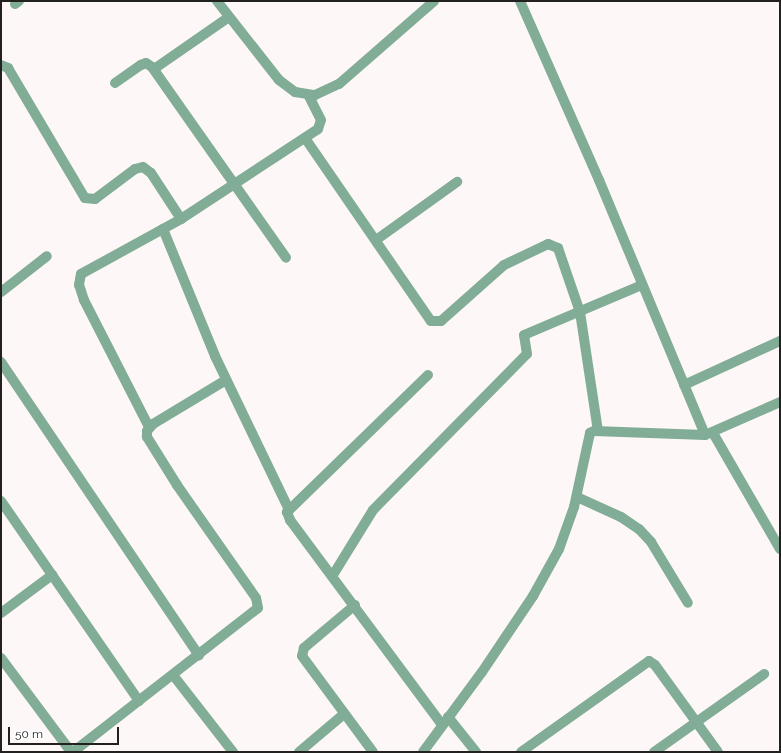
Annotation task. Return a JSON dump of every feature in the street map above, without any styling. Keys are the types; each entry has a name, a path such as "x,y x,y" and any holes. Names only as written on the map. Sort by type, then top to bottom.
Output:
{"street":[{"path":"217,1 279,80 295,92 308,95 324,93 339,84 434,1"},
{"path":"520,1 684,385 709,434 780,549"},
{"path":"154,69 229,17"},
{"path":"115,83 141,65 149,64 154,69 286,258"},
{"path":"1,65 10,71 85,198 94,199 135,169 143,167 151,173 181,219"},
{"path":"150,427 84,300 79,278 86,269 181,219 318,129 321,120 308,95"},
{"path":"305,138 428,317 434,322 440,321 504,265 548,244 558,248 580,312 598,431"},
{"path":"376,240 457,182"},
{"path":"163,229 226,380 288,508 290,520 445,721 476,752"},
{"path":"1,292 47,256"},
{"path":"333,575 373,510 527,354 524,335 642,285"},
{"path":"684,385 780,342"},
{"path":"1,362 199,655"},
{"path":"288,508 428,375"},
{"path":"1,658 72,752 256,612 258,603 149,441 147,431 150,427 226,380"},
{"path":"422,752 532,596 559,549 577,497 588,437 592,432 598,431 689,436 709,434 780,402"},
{"path":"577,497 621,517 639,529 651,542 688,603"},
{"path":"1,501 139,701"},
{"path":"1,612 52,574"},
{"path":"355,605 301,652 304,660 373,752"},
{"path":"521,752 646,662 655,665 718,752"},
{"path":"654,752 764,674"},
{"path":"173,675 233,752"},
{"path":"299,752 344,714"}]}
